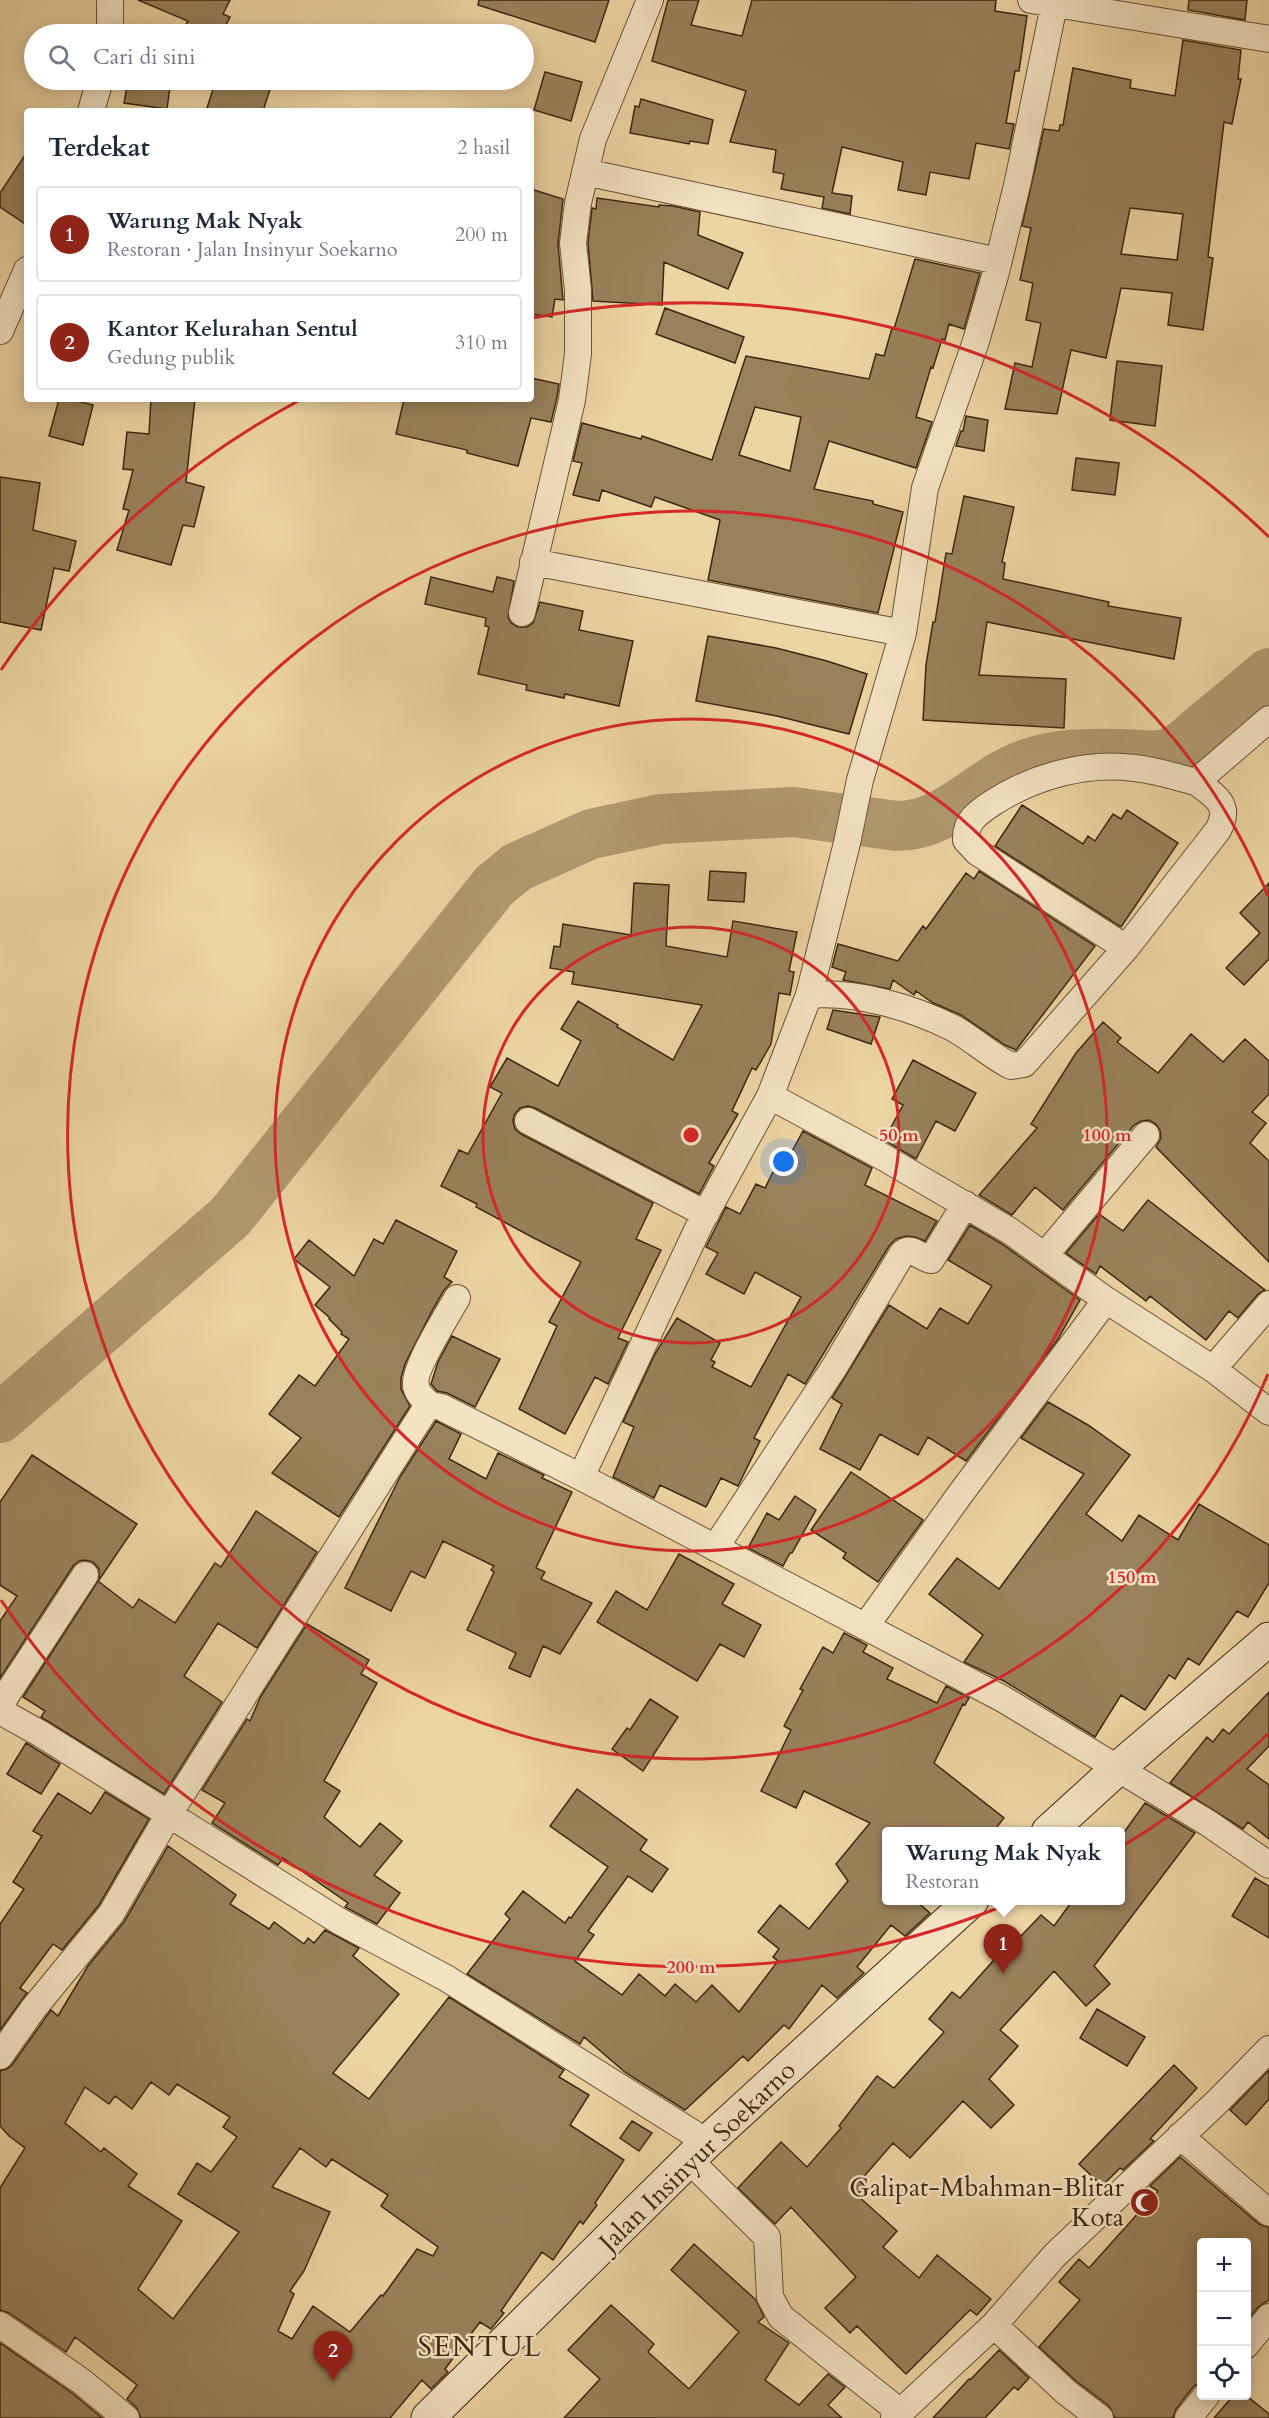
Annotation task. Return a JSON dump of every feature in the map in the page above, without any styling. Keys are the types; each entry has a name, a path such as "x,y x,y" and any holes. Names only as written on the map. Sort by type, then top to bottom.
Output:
{"main road":[{"path":"1053,1827 1117,1769 1269,1639"},
{"name":"Jalan Insinyur Soekarno","path":"428,2418 698,2151 967,1905"}],"street":[{"path":"110,0 110,24"},
{"path":"522,613 572,400 578,354 578,290 573,243 578,203 593,139 650,0"},
{"path":"581,1477 706,1214 770,1096 809,995 847,843 860,780 903,633 925,488 975,341 1018,181 1043,2 1269,39"},
{"path":"92,108 97,90"},
{"path":"585,172 998,261"},
{"path":"0,331 24,277"},
{"path":"533,562 903,633"},
{"path":"1196,783 1269,718"},
{"path":"809,995 848,996 906,1009 954,1029 1008,1065 1020,1066 1126,948 1222,823 1222,806 1219,800 1196,783 1133,768 1074,770 1040,779 1010,792 979,812 967,827 966,840 977,852 1126,948"},
{"path":"770,1096 965,1204 1045,1255 1106,1300 1213,1369 1269,1412"},
{"path":"528,1121 706,1214"},
{"path":"1045,1255 1146,1135"},
{"path":"715,1548 835,1366 902,1254 910,1250 932,1260 965,1204"},
{"path":"457,1298 422,1362 415,1382 417,1391 430,1405 441,1407 581,1477 1003,1699 1208,1824 1269,1865"},
{"path":"866,1627 961,1493 1106,1300"},
{"path":"1213,1369 1269,1304"},
{"path":"0,2056 33,2009 111,1914 169,1814 430,1405"},
{"path":"0,1705 85,1575"},
{"path":"0,1711 41,1734 339,1921 446,1978 698,2151 767,2237 770,2297 781,2317 897,2415 994,2325 1055,2254 1269,2049"},
{"path":"1180,2136 1269,2213"},
{"path":"1251,2339 1269,2317"},
{"path":"0,2325 81,2381 124,2417"},
{"path":"994,2325 1066,2392 1100,2418"},
{"path":"1188,2418 1203,2400"}],"building":[{"path":"138,0 230,0 223,14 230,17 226,24 186,24 188,21"},
{"path":"479,0 609,0 595,42 478,5"},
{"path":"668,0 699,0 691,25 742,36 752,0 996,0 995,11 1027,16 1019,71 1015,71 1006,123 1014,124 1009,149 976,143 969,179 930,172 926,195 898,190 903,162 842,147 832,193 852,196 850,214 822,208 824,197 781,189 784,174 773,172 776,150 730,142 746,91 652,61"},
{"path":"1189,0 1247,0 1245,20 1188,10"},
{"path":"1183,40 1241,50 1238,79 1241,79 1232,124 1224,122 1208,257 1213,258 1203,330 1168,325 1172,293 1121,288 1106,358 1071,350 1057,414 1005,409 1015,363 1032,367 1041,323 1026,320 1033,283 1020,280 1031,228 1022,226 1044,129 1059,131 1060,125 1063,125 1073,68 1131,80 1130,88 1175,96","holes":["1130,208 1183,214 1177,260 1121,254"]},
{"path":"545,72 582,82 571,121 534,110"},
{"path":"126,90 170,90 167,108 124,103"},
{"path":"213,90 270,90 264,108 207,108"},
{"path":"641,99 713,120 708,144 690,141 689,144 630,133 635,106 639,107"},
{"path":"24,157 24,223 0,207 0,193"},
{"path":"534,190 563,199 558,244 563,300 555,299 552,317 534,314"},
{"path":"597,198 659,207 659,205 673,206 700,212 698,235 743,253 728,289 664,262 662,305 593,301 588,243 592,208 596,209"},
{"path":"915,259 980,273 964,329 949,324 945,340 942,339 933,368 931,367 916,417 932,422 916,468 829,441 814,489 873,501 873,504 903,512 878,613 708,580 720,520 655,497 651,507 602,490 599,501 573,495 582,463 573,461 582,423 641,439 642,436 712,460 746,356 869,379 876,354 884,356 892,328 894,329","holes":["755,407 801,417 790,471 739,455"]},
{"path":"665,308 744,337 735,363 656,334"},
{"path":"1117,361 1162,366 1155,426 1110,420"},
{"path":"534,379 559,384 551,422 531,418 518,466 467,453 467,450 396,434 403,402 534,402"},
{"path":"58,402 81,402 93,405 83,445 49,436"},
{"path":"151,402 195,402 186,482 204,487 194,527 183,525 171,565 117,550 129,510 123,509 133,470 123,469 127,432 149,434"},
{"path":"966,416 988,420 984,451 956,446 961,431 963,431"},
{"path":"1076,458 1119,463 1115,495 1072,490"},
{"path":"0,477 40,483 33,530 76,541 69,571 54,568 41,630 0,622"},
{"path":"964,496 1014,507 1002,562 1005,563 1003,579 1109,602 1108,606 1181,618 1174,659 987,622 979,675 1066,679 1064,728 923,720 926,665 933,622 935,622 946,553 952,554"},
{"path":"431,577 493,592 497,577 514,581 508,617 511,623 518,627 527,627 533,623 540,602 583,611 579,630 633,641 619,706 565,694 564,698 526,690 527,685 478,674 489,627 485,626 486,618 425,604"},
{"path":"708,636 776,648 867,674 849,734 777,716 696,701"},
{"path":"1022,805 1083,844 1088,836 1095,841 1113,814 1121,819 1127,810 1178,843 1121,927 995,846"},
{"path":"710,871 746,873 744,902 708,900"},
{"path":"979,871 1095,946 1016,1050 961,1015 933,1003 916,991 914,995 893,980 890,989 843,980 846,972 832,967 838,944 898,961 923,926 926,929 966,873 974,879"},
{"path":"634,883 669,885 666,946 727,957 733,921 797,932 789,971 794,972 790,995 779,993 771,1044 756,1070 752,1068 732,1111 738,1114 709,1163 714,1166 699,1194 535,1108 528,1106 520,1108 514,1115 515,1129 521,1134 653,1203 636,1239 661,1250 618,1338 628,1342 608,1384 595,1377 565,1434 519,1409 557,1326 549,1322 581,1262 441,1186 459,1150 468,1154 502,1093 490,1087 507,1058 558,1086 581,1041 561,1029 578,1001 673,1060 702,1005 572,984 574,972 550,968 554,946 560,947 563,924 631,935"},
{"path":"1269,883 1269,959 1244,985 1226,968 1260,933 1240,913"},
{"path":"833,1010 880,1017 871,1044 827,1029"},
{"path":"1103,1022 1121,1038 1117,1042 1158,1073 1191,1034 1223,1062 1245,1039 1269,1061 1269,1094 1252,1112 1266,1123 1250,1143 1269,1161 1269,1262 1156,1147 1161,1138 1160,1130 1149,1120 1134,1125 1063,1210 1035,1187 1012,1215 979,1195 1037,1128 1031,1124 1076,1053"},
{"path":"913,1060 976,1093 955,1131 936,1121 916,1159 884,1140 903,1105 892,1099"},
{"path":"803,1131 872,1168 865,1185 937,1221 925,1241 906,1236 896,1239 889,1246 805,1384 788,1374 754,1438 760,1441 738,1486 721,1478 706,1507 660,1485 654,1498 613,1477 634,1427 623,1422 655,1354 677,1318 720,1343 711,1360 715,1362 712,1367 751,1387 801,1297 755,1272 744,1294 706,1274 718,1253 706,1247 726,1207 740,1214 756,1184 765,1188 783,1152 790,1155"},
{"path":"1148,1200 1265,1290 1258,1294 1238,1318 1229,1311 1206,1340 1150,1296 1146,1301 1100,1266 1096,1274 1066,1253 1099,1214 1123,1231"},
{"path":"396,1220 457,1251 444,1277 452,1282 444,1290 433,1309 405,1364 401,1389 410,1406 339,1517 272,1473 301,1438 269,1414 299,1375 315,1386 349,1339 341,1334 342,1332 330,1318 315,1305 330,1287 294,1259 309,1240 354,1276 374,1239 383,1244"},
{"path":"970,1225 1002,1244 1080,1300 1058,1339 966,1461 928,1437 918,1455 880,1434 860,1470 820,1449 842,1404 832,1398 889,1305 927,1329 940,1308 968,1324 992,1286 948,1260"},
{"path":"452,1336 500,1359 475,1407 447,1393 437,1391 431,1384 438,1362"},
{"path":"1048,1402 1088,1425 1130,1455 1086,1514 1122,1541 1139,1515 1178,1540 1199,1504 1269,1545 1269,1583 1248,1617 1237,1611 1199,1665 1188,1658 1175,1679 1169,1675 1145,1710 1121,1695 1095,1737 1004,1681 964,1662 983,1635 929,1594 957,1558 999,1589 1084,1474 1021,1438"},
{"path":"436,1421 461,1434 449,1459 486,1479 498,1453 544,1475 542,1478 572,1492 536,1568 545,1572 541,1579 592,1603 560,1654 543,1646 530,1677 509,1668 516,1653 467,1630 494,1572 491,1570 494,1566 443,1541 425,1578 411,1571 391,1611 345,1588 400,1477"},
{"path":"32,1455 137,1524 99,1580 99,1569 93,1562 79,1561 73,1566 0,1678 0,1621 17,1596 0,1585 0,1502"},
{"path":"851,1472 923,1520 878,1582 843,1558 846,1553 811,1530"},
{"path":"795,1496 816,1510 783,1566 748,1548 767,1513 779,1520"},
{"path":"256,1511 317,1552 257,1648 218,1623 184,1676 222,1702 164,1794 41,1717 45,1711 23,1697 98,1581 133,1608 139,1599 175,1623 215,1563 221,1567"},
{"path":"679,1554 734,1584 722,1604 761,1625 744,1657 720,1644 697,1681 597,1622 616,1591 647,1610"},
{"path":"307,1624 369,1660 361,1674 377,1683 324,1781 340,1791 324,1817 360,1847 380,1823 402,1841 374,1875 400,1893 377,1924 345,1907 348,1903 283,1858 278,1865 212,1823 225,1803 202,1790 247,1719 250,1721 261,1696"},
{"path":"844,1633 867,1645 863,1652 893,1668 887,1679 937,1703 946,1686 969,1698 965,1705 963,1704 934,1763 1004,1818 997,1827 882,1827 882,1905 921,1905 930,1913 905,1936 891,1925 857,1967 864,1973 837,1998 822,1985 789,2029 784,2025 748,2061 743,2056 685,2110 626,2073 584,2037 580,2044 467,1974 510,1919 505,1914 523,1891 565,1923 608,1867 550,1826 577,1789 647,1840 640,1850 668,1869 652,1892 628,1876 588,1931 594,1935 575,1961 622,1995 639,1974 665,1996 675,1984 696,2002 712,1985 739,2012 778,1961 773,1957 779,1949 758,1932 780,1905 809,1929 848,1881 836,1864 870,1823 804,1791 796,1808 761,1791 791,1730 784,1726 803,1690 800,1689 823,1647 833,1653"},
{"path":"1269,1692 1269,1746 1247,1769 1269,1785 1269,1839 1248,1822 1243,1829 1170,1783 1207,1737 1213,1742 1223,1729 1229,1734"},
{"path":"650,1699 678,1717 643,1771 612,1749 627,1728 630,1730"},
{"path":"26,1743 60,1764 41,1794 7,1774"},
{"path":"105,1792 149,1819 99,1905 62,1950 53,1944 20,1988 27,1993 0,2030 0,1924 24,1889 13,1882 42,1836 33,1831 58,1793 91,1814"},
{"path":"1145,1803 1195,1833 1094,1966 1110,1984 1086,2006 1054,1971 1000,2030 1018,2046 989,2079 1014,2105 991,2128 963,2101 910,2158 893,2143 860,2181 865,2186 857,2195 897,2231 883,2247 919,2278 937,2255 991,2299 977,2315 970,2310 906,2374 857,2326 850,2333 825,2308 856,2277 791,2207 775,2224 738,2188 781,2142 807,2167 841,2128 839,2126 877,2076 894,2088 944,2032 929,2019 952,1992 960,1998 1018,1933 1021,1936 1041,1915 1054,1926 1069,1905 1125,1905 1125,1831"},
{"path":"168,1846 236,1895 230,1904 269,1929 274,1922 304,1944 308,1938 314,1943 325,1930 359,1948 353,1956 399,1994 333,2073 369,2099 449,1997 564,2070 559,2077 589,2095 570,2125 624,2160 595,2203 597,2205 583,2224 580,2221 553,2260 542,2252 501,2311 504,2313 491,2329 480,2322 445,2369 448,2372 431,2389 422,2380 390,2418 141,2418 136,2407 127,2399 137,2385 75,2337 66,2352 9,2313 0,2310 0,2188 25,2148 0,2126 0,2071 12,2065 51,2010 58,2016 88,1966 124,1922","holes":["151,2082 169,2095 177,2084 230,2117 223,2127 237,2137 211,2172 197,2163 178,2194 239,2232 173,2319 138,2289 182,2221 128,2186 137,2174 104,2148 101,2152 65,2123 85,2087 109,2104 115,2096 132,2109","300,2148 326,2167 332,2159 388,2195 381,2206 438,2247 433,2256 417,2249 383,2296 381,2295 350,2332 313,2306 292,2339 278,2331 294,2294 290,2291 304,2271 330,2212 272,2187"]},
{"path":"1255,1878 1269,1886 1269,1938 1232,1916"},
{"path":"1097,2009 1145,2037 1127,2066 1080,2038"},
{"path":"1174,2065 1197,2088 1150,2139 1154,2141 1123,2170 1120,2168 1102,2186 1079,2164"},
{"path":"1269,2070 1269,2099 1246,2125 1230,2110"},
{"path":"632,2121 652,2133 639,2151 620,2138"},
{"path":"1180,2157 1259,2224 1269,2228 1269,2300 1251,2315 1251,2238 1197,2238 1197,2384 1176,2409 1173,2418 1115,2418 1109,2406 1076,2381 1039,2347 1080,2300 1059,2282 1079,2259 1089,2268 1158,2191 1150,2186"},
{"path":"694,2244 756,2300 764,2317 758,2322 789,2343 765,2380 799,2405 828,2374 845,2387 828,2405 842,2418 564,2418 600,2379 568,2350 611,2305 654,2344 648,2352 689,2389 739,2332 671,2270"},
{"path":"0,2343 72,2393 102,2418 0,2418"},
{"path":"999,2350 1029,2378 1018,2390 1014,2387 985,2418 933,2418 969,2379"},
{"path":"1251,2399 1269,2414 1269,2418 1214,2418 1230,2400"}],"waterway":[{"path":"0,1418 230,1217 494,886 517,867 591,834 661,819 793,812 897,826 916,824 949,811 994,780 1039,760 1075,754 1152,756 1173,751 1269,673"}],"place":[{"name":"Warung Mak Nyak","path":"1003,1974"},
{"name":"Galipat-Mbahman-Blitar Kota","path":"1145,2202"},
{"name":"Kantor Kelurahan Sentul","path":"333,2381"}],"district":[{"name":"SENTUL","path":"480,2346"}]}
